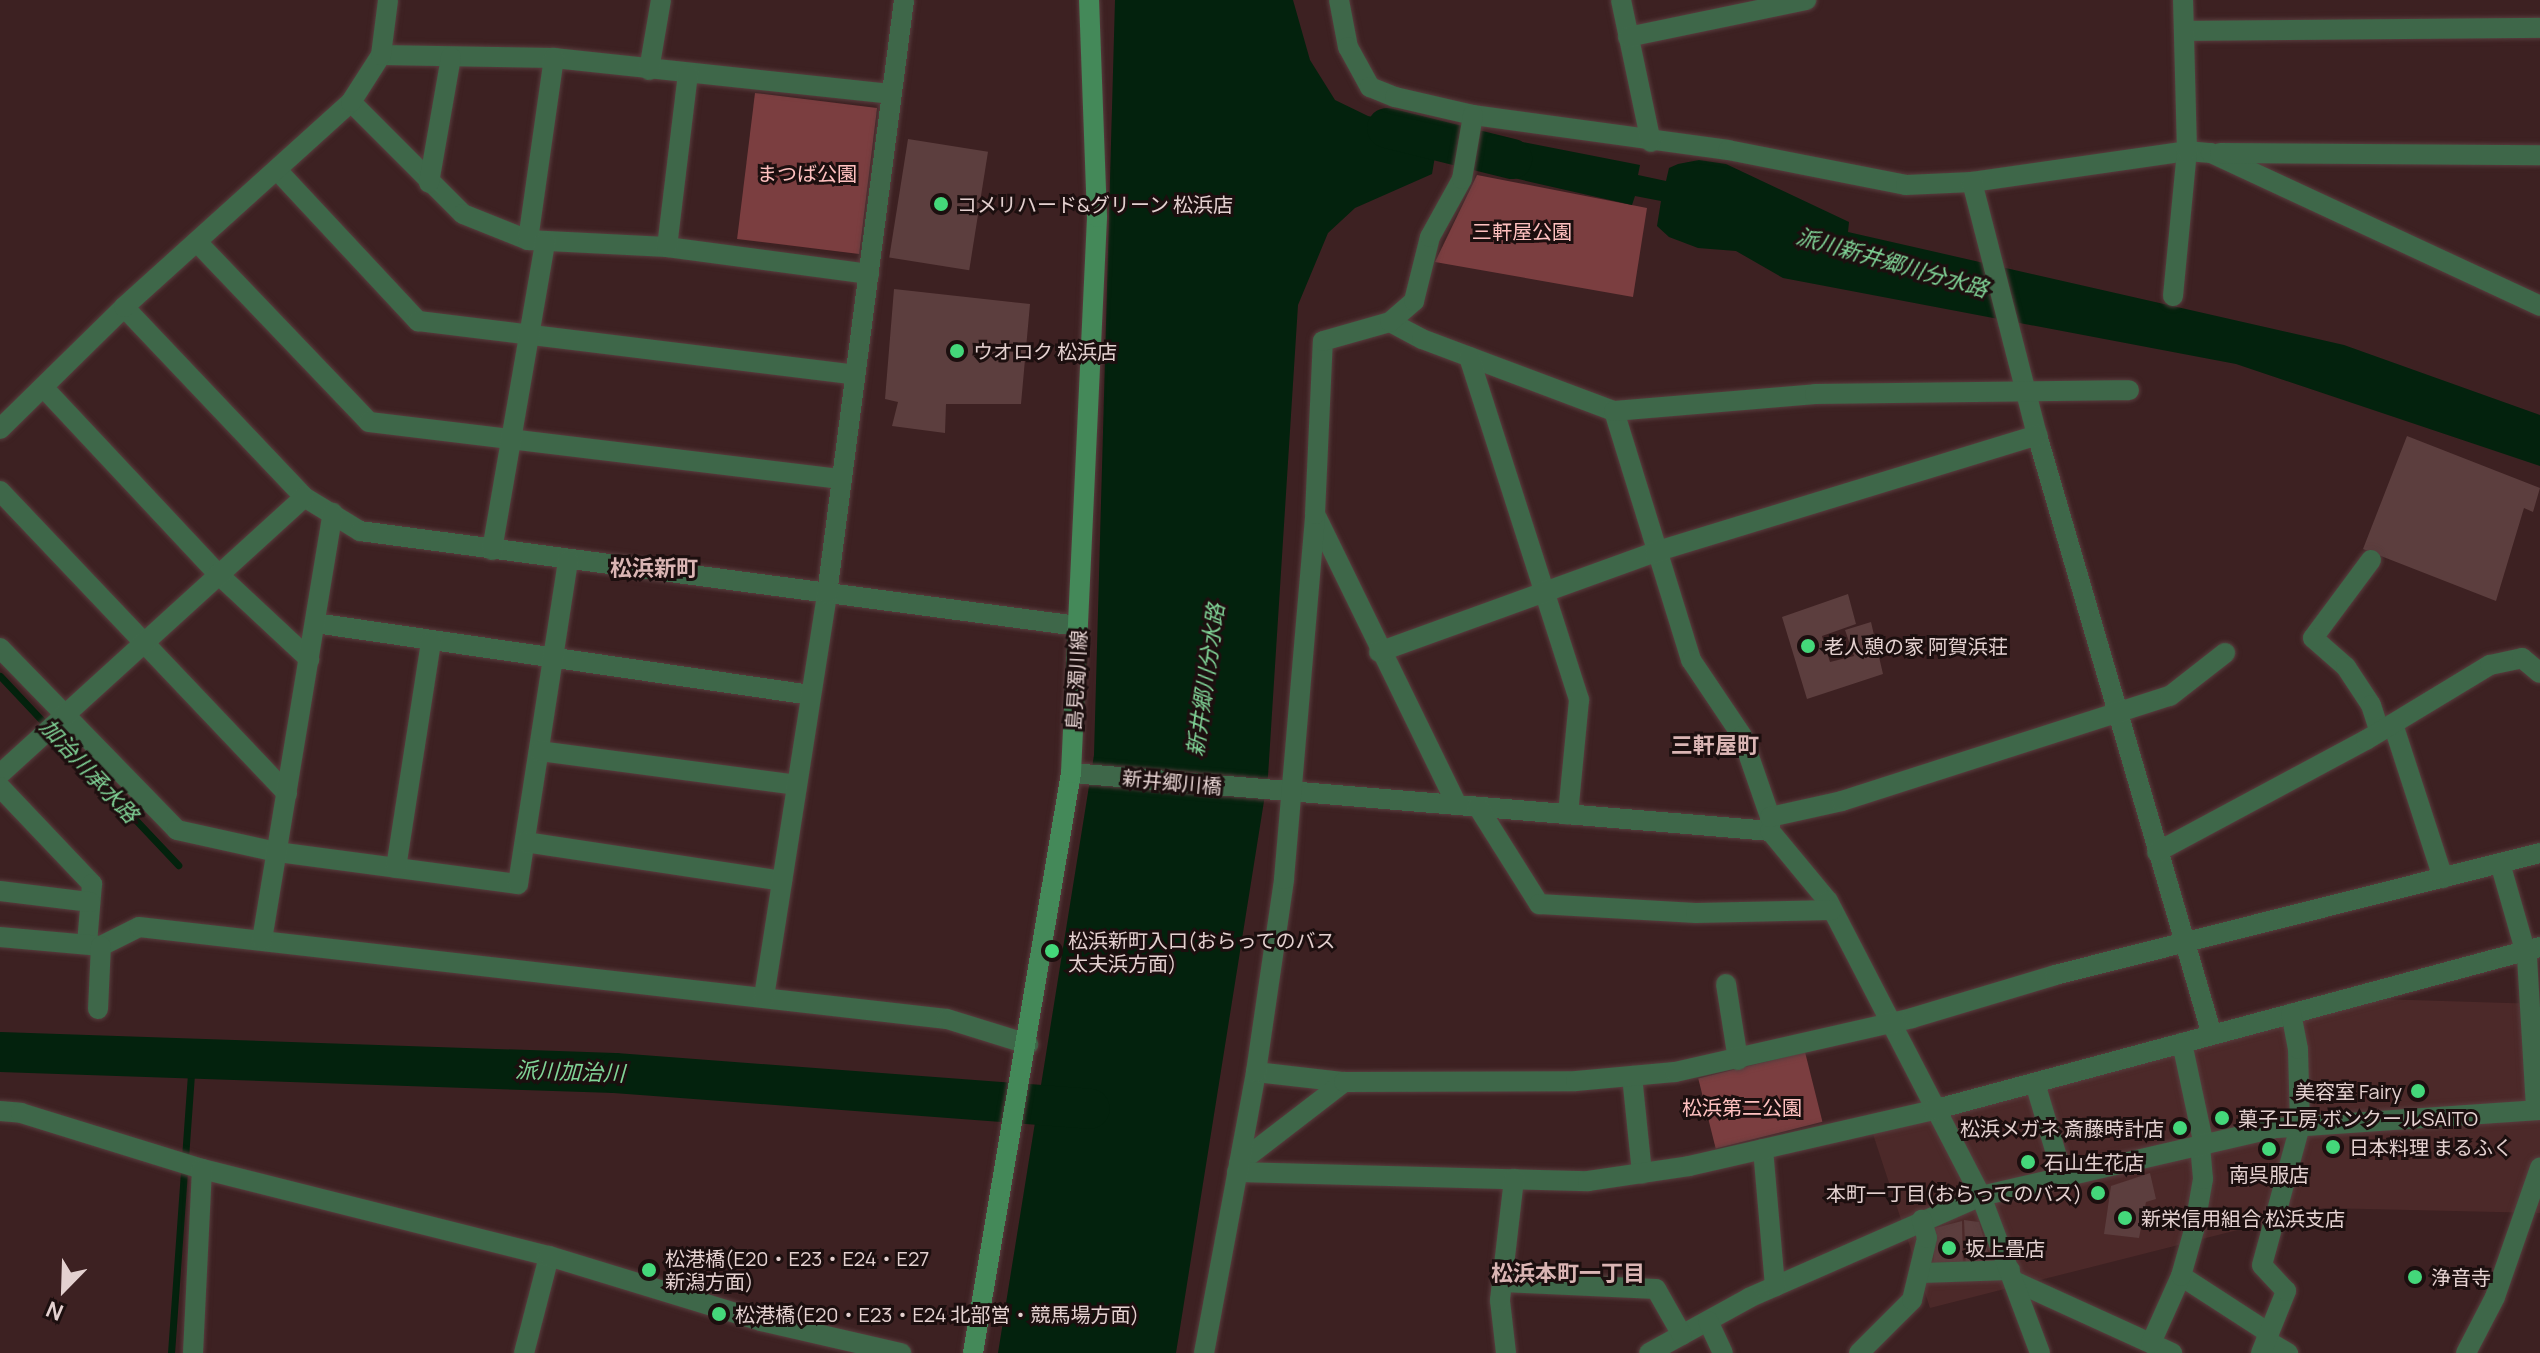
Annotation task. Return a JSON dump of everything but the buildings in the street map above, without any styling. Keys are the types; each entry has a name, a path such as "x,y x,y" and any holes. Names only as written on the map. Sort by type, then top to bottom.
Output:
{"main road":[{"name":"島見濁川線","path":"973,1353 1028,1044 1071,773 1097,217 1089,0"}],"street":[{"path":"0,429 124,307 351,102 381,55 388,0"},
{"path":"649,70 661,0"},
{"path":"764,997 827,594 904,0"},
{"path":"1339,0 1348,47 1370,87 1473,115 1828,167 1852,177 1906,185 1972,182 2187,151 2540,155"},
{"path":"1621,0 1651,142"},
{"path":"1628,37 1806,0"},
{"path":"2173,296 2187,151 2183,0"},
{"path":"2184,31 2540,28"},
{"path":"381,55 554,58 891,94"},
{"path":"429,183 451,57"},
{"path":"492,550 529,333 554,58"},
{"path":"667,247 688,74"},
{"path":"351,102 463,214 536,241 667,247 869,274"},
{"path":"1204,1353 1256,1072 1282,792 1315,514 1323,341 1390,322 1414,301 1430,237 1462,179 1473,115"},
{"path":"2211,153 2539,298"},
{"path":"277,170 418,321 855,375"},
{"path":"1972,182 1977,213 2010,317 2037,435 2212,1035"},
{"path":"197,242 369,422 511,442 842,479"},
{"path":"124,307 304,497 360,531 1078,626"},
{"path":"1390,322 1469,357 1614,411 1815,394 2129,390"},
{"path":"1469,357 1579,700 1568,814"},
{"path":"43,387 218,574 309,659"},
{"path":"1614,411 1655,552 1691,660 1742,736 1770,824 1832,910 1933,1110 1981,1196 2040,1353"},
{"path":"1379,652 1655,552 2037,435"},
{"path":"0,491 287,793"},
{"path":"0,774 142,641 304,497"},
{"path":"262,940 333,513"},
{"path":"1315,514 1379,652 1457,805"},
{"path":"0,648 177,830 277,852 518,884 568,560"},
{"path":"2371,560 2313,638 2346,667 2387,728 2443,878"},
{"path":"315,623 811,695"},
{"path":"396,868 431,641"},
{"name":"新井郷川橋","path":"1071,773 1568,814 1770,824 2170,696 2225,653"},
{"path":"2157,852 2387,728 2490,665 2522,658 2540,673"},
{"path":"539,751 797,785"},
{"path":"0,787 92,884 90,902 98,1009"},
{"path":"1478,807 1539,904 1696,913 1832,910"},
{"path":"525,842 782,881"},
{"path":"1256,1072 1344,1082 1576,1081 1738,1060 2540,853"},
{"path":"1649,1353 1775,1286 1981,1196 2300,1126 2538,1110 2533,949 2500,863"},
{"path":"0,891 90,902"},
{"path":"0,937 94,945 139,927 947,1019 1028,1044"},
{"path":"1238,1168 1588,1181 1642,1173 1933,1110 2533,949"},
{"path":"1726,984 1738,1060"},
{"path":"2266,1342 2286,1291 2262,1265 2300,1126 2298,1049 2291,1014"},
{"path":"2151,1343 2181,1276 2203,1179 2202,1146 2182,1043"},
{"path":"1632,1076 1642,1173"},
{"path":"1238,1168 1344,1082"},
{"path":"2035,1083 2064,1180"},
{"path":"0,1111 21,1113 202,1169 549,1256 761,1321 901,1353"},
{"path":"1763,1149 1775,1286"},
{"path":"2466,1353 2495,1297 2540,1168"},
{"path":"193,1353 202,1169"},
{"path":"1506,1353 1502,1282 1514,1179"},
{"path":"1859,1353 1898,1319 1922,1273 1927,1238 1922,1220"},
{"path":"524,1353 549,1256"},
{"path":"1922,1273 2012,1276 2172,1353"},
{"path":"2181,1276 2266,1342 2288,1353"},
{"path":"1502,1282 1656,1289 1682,1335"},
{"path":"1708,1321 1723,1353"}],"shaded area":[{"path":"2378,999 2540,1004 2540,1213 2324,1208 1930,1308 1872,1131"}],"green space":[{"name":"まつば公園","path":"755,93 877,108 859,254 737,239"},
{"name":"三軒屋公園","path":"1477,175 1647,208 1633,297 1435,262"},
{"name":"松浜第二公園","path":"1805,1052 1822,1122 1716,1148 1698,1079"}],"water":[{"name":"新井郷川分水路","path":"1115,0 1293,0 1310,60 1335,100 1368,116 1439,133 1432,174 1355,208 1328,233 1298,305 1268,776 1176,1353 998,1353 1094,755"},
{"path":"1482,134 1640,165 1638,175 1666,181 1669,168 1678,164 1699,160 1726,164 1849,222 1848,232 2344,345 2540,415 2540,466 2236,364 1783,278 1736,251 1698,248 1669,237 1657,226 1661,201 1635,196 1632,205 1474,169"}],"waterway":[{"name":"派川新井郷川分水路","path":"1387,128 1512,159"},
{"name":"加治川承水路","path":"0,676 178,865"},
{"name":"派川加治川","path":"0,1052 615,1073 1090,1109"},
{"path":"171,1353 192,1058"}],"place":[{"name":"コメリハード&グリーン 松浜店","path":"941,204"},
{"name":"ウオロク 松浜店","path":"957,351"},
{"name":"老人憩の家 阿賀浜荘","path":"1808,646"},
{"name":"松浜新町入口(おらってのバス 太夫浜方面)","path":"1052,951"},
{"name":"美容室 Fairy","path":"2418,1091"},
{"name":"菓子工房 ボンクールSAITO","path":"2222,1118"},
{"name":"松浜メガネ 斎藤時計店","path":"2180,1128"},
{"name":"日本料理 まるふく","path":"2333,1147"},
{"name":"南呉服店","path":"2269,1149"},
{"name":"石山生花店","path":"2028,1162"},
{"name":"本町一丁目(おらってのバス)","path":"2098,1193"},
{"name":"新栄信用組合 松浜支店","path":"2125,1218"},
{"name":"坂上畳店","path":"1949,1248"},
{"name":"松港橋(E20・E23・E24・E27 新潟方面)","path":"649,1270"},
{"name":"浄音寺","path":"2415,1277"},
{"name":"松港橋(E20・E23・E24 北部営・競馬場方面)","path":"719,1314"}],"district":[{"name":"松浜新町","path":"654,569"},
{"name":"三軒屋町","path":"1715,746"},
{"name":"松浜本町一丁目","path":"1568,1274"}]}
